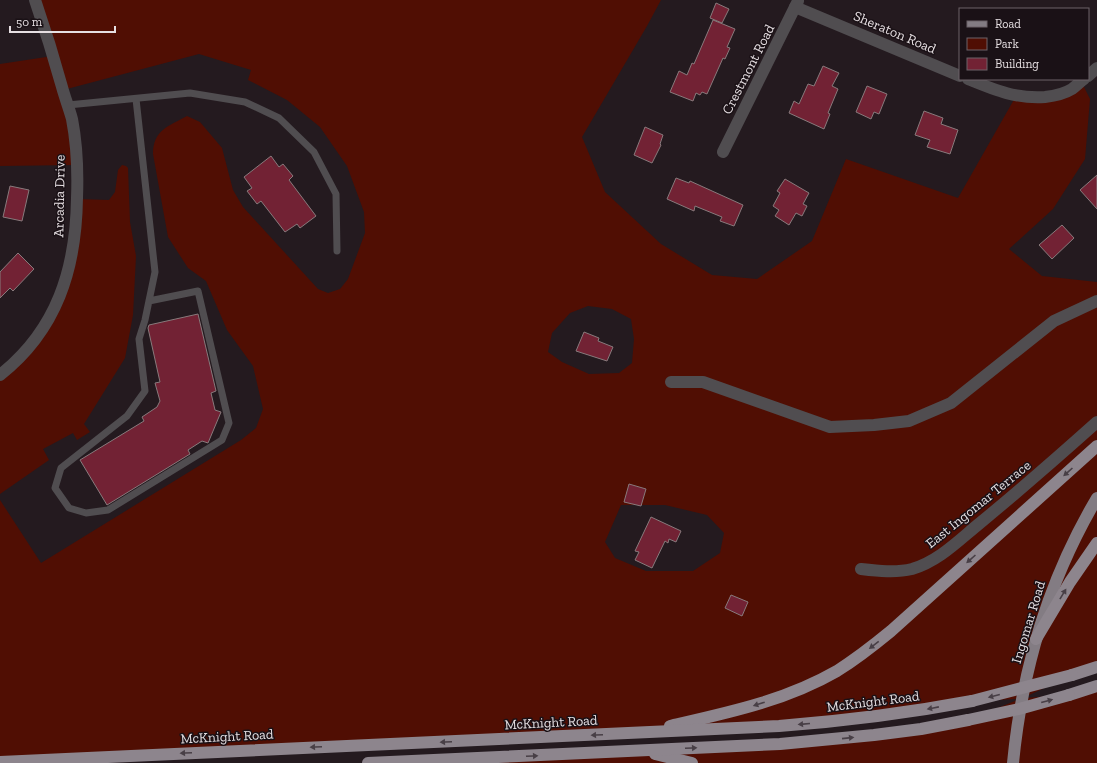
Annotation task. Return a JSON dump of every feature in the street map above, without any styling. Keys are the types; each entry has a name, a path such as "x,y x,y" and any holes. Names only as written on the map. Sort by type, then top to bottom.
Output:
{"highway":[{"path":"636,733 729,713 753,706 797,690 838,670 891,631 1097,446"},
{"path":"1036,639 1070,582 1097,543"},
{"name":"McKnight Road","path":"0,762 825,723 922,711 972,701 1097,667"},
{"path":"368,763 780,744 827,740 921,729 968,720 1019,709 1097,686"},
{"path":"638,751 692,763"}],"main road":[{"name":"Ingomar Road","path":"1013,763 1022,699 1036,639 1047,604 1074,541 1097,498"}],"street":[{"name":"Arcadia Drive","path":"0,375 12,366 39,334 50,318 67,279 72,259 77,220 77,165 72,119 35,0"},
{"name":"Sheraton Road","path":"797,4 959,76"},
{"name":"Crestmont Road","path":"723,152 797,4"},
{"path":"1089,75 1097,68"},
{"path":"970,80 997,91 1016,96 1035,98 1054,96 1071,90 1083,80"},
{"path":"671,382 703,382 830,427 874,425 909,420 951,403 1054,321 1097,300"},
{"name":"East Ingomar Terrace","path":"861,569 876,571 902,571 937,558 1030,482 1097,422"}],"lane":[{"path":"68,105 190,93 245,102 279,118 314,152 336,194 337,251"},
{"path":"136,99 155,272 149,300 145,320 139,339 145,391 127,416 61,468 56,488 69,508 86,513 108,510 222,440 229,424 198,291 149,300"}],"green space":[{"path":"35,0 661,0 582,137 605,192 661,244 712,275 757,279 812,241 846,159 958,198 1016,96 1035,98 1081,81 1090,99 1085,159 1053,209 1009,249 1042,276 1097,282 1097,667 1072,675 1023,698 1069,695 1097,686 1097,763 368,763 780,744 968,720 1020,699 972,701 872,717 0,762 0,500 41,563 241,440 256,428 263,409 253,366 227,330 206,281 188,268 168,237 153,154 156,139 159,134 168,126 187,116 200,122 222,148 233,190 243,207 318,289 328,293 340,289 348,279 365,233 364,212 347,166 320,127 287,100 248,80 251,70 199,54 63,90 77,165 0,166 0,64 53,56","holes":["588,306 612,309 631,319 634,339 632,363 619,373 589,374 562,362 548,352 552,333 570,313","621,505 665,505 707,515 724,533 720,553 693,571 646,571 615,558 605,542"]},
{"path":"122,165 128,168 130,222 136,256 133,315 125,358 84,424 90,432 77,440 73,433 43,449 49,460 0,494 0,375 12,366 58,299 77,199 109,200 115,192 118,170"}],"building":[{"path":"716,3 729,9 722,23 710,18"},
{"path":"713,20 735,29 727,47 730,48 725,59 723,58 707,94 702,92 700,95 696,93 693,101 670,92 679,71 687,75 692,63 694,64"},
{"path":"823,66 839,73 832,86 838,89 828,113 830,114 824,129 789,113 794,101 799,104 808,84 814,86"},
{"path":"867,86 887,94 879,114 874,112 871,119 856,112"},
{"path":"924,111 943,118 941,124 958,130 950,154 927,147 930,140 915,135"},
{"path":"645,127 663,135 661,145 652,163 634,155"},
{"path":"271,156 279,167 283,164 293,176 289,180 316,216 300,228 297,224 285,232 261,201 257,204 247,191 252,188 244,177"},
{"path":"1097,175 1097,209 1080,190"},
{"path":"676,178 689,183 690,181 743,205 734,226 720,221 722,217 695,206 694,211 667,199"},
{"path":"785,179 809,193 803,204 807,206 802,216 796,213 789,225 775,216 779,210 773,206 780,193 777,191"},
{"path":"10,186 29,190 22,221 3,217"},
{"path":"1062,225 1074,238 1052,259 1039,245"},
{"path":"18,253 34,269 13,291 10,288 0,298 0,272"},
{"path":"198,314 216,391 211,393 215,410 221,412 208,443 202,441 188,450 190,454 107,505 80,460 144,421 142,417 157,407 160,401 155,383 160,382 148,328 149,325"},
{"path":"584,332 599,338 598,341 613,347 607,361 576,351"},
{"path":"629,484 646,489 641,506 624,502"},
{"path":"651,517 681,531 676,542 669,539 668,543 665,541 652,568 635,560 639,552 635,551"},
{"path":"731,595 748,602 742,616 725,608"}]}
